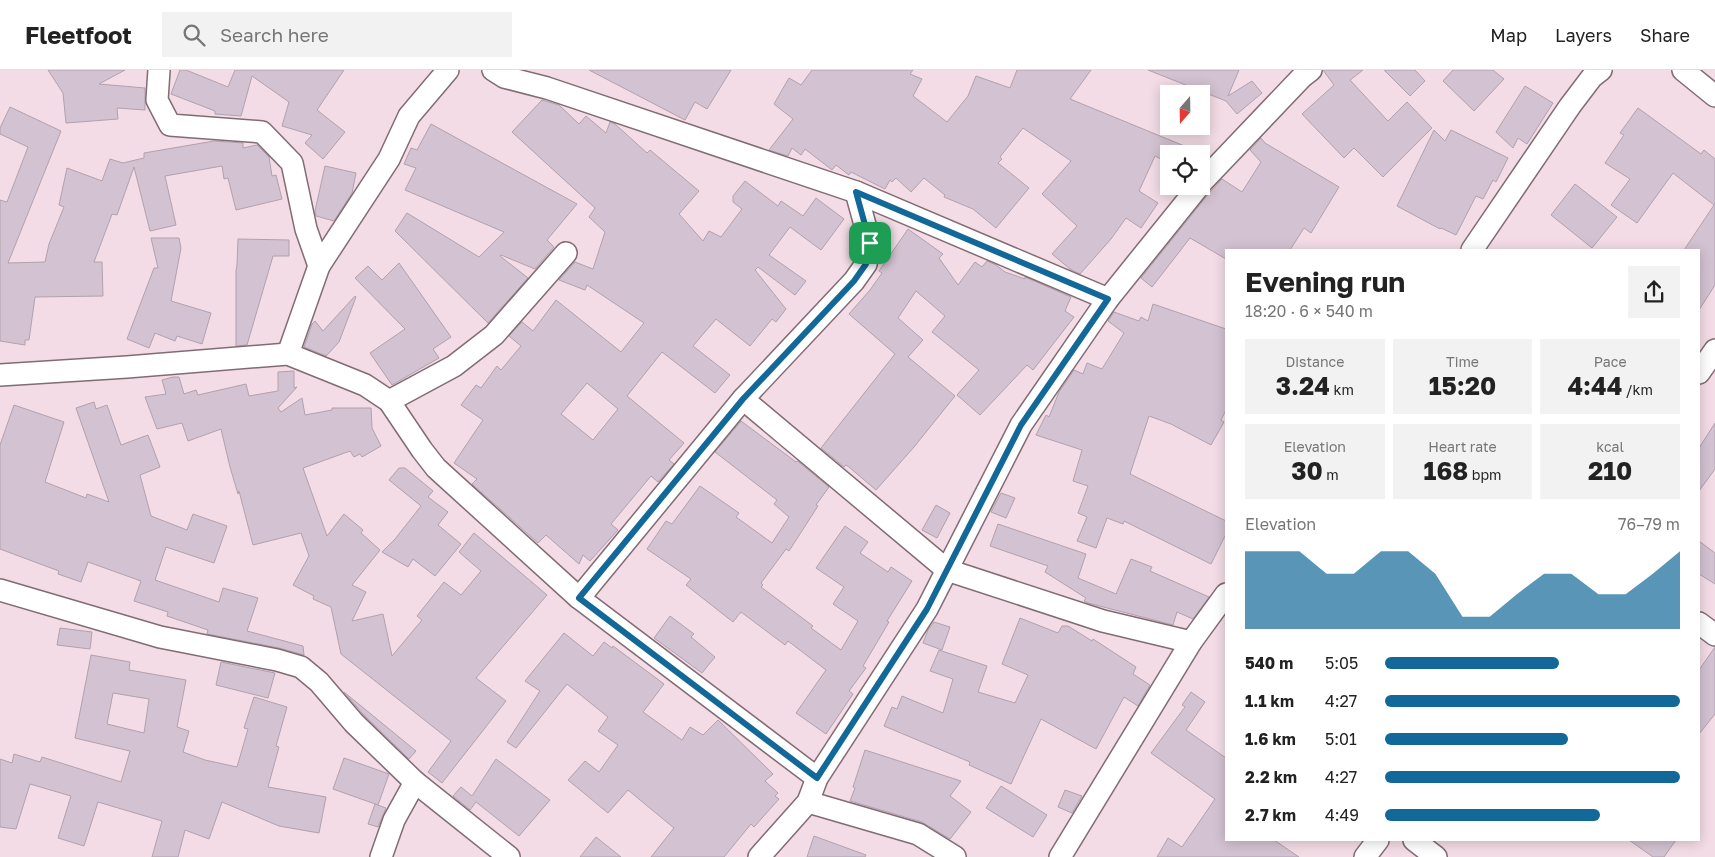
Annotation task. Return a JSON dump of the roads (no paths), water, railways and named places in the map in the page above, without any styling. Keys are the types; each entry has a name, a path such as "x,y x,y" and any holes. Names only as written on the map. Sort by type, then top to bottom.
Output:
{"street":[{"path":"159,70 157,100 170,125 262,132 292,163 306,229 319,266"},
{"path":"288,354 319,266 389,159 409,116 448,70"},
{"path":"493,70 504,77 547,88 856,192 1108,299"},
{"path":"1473,249 1570,106 1592,77 1601,70"},
{"path":"1683,70 1715,96"},
{"path":"1210,173 1302,72"},
{"path":"579,598 743,399 854,281 866,264 870,243 856,192"},
{"path":"759,857 808,802 817,778 927,609 1021,425 1108,299 1191,195"},
{"path":"389,401 454,366 494,335 566,253"},
{"path":"1700,372 1715,350"},
{"path":"0,375 288,354 365,385 389,401 436,468 579,598 817,778"},
{"path":"743,399 947,570 1104,621 1191,642"},
{"path":"0,590 160,638 277,660 301,668 319,682 354,723 415,782 509,857"},
{"path":"1060,857 1191,642 1225,595"},
{"path":"1700,624 1715,635"},
{"path":"381,857 394,820 415,782"},
{"path":"808,802 918,834 955,857"},
{"path":"1365,857 1377,841"},
{"path":"1415,841 1436,857"}]}
